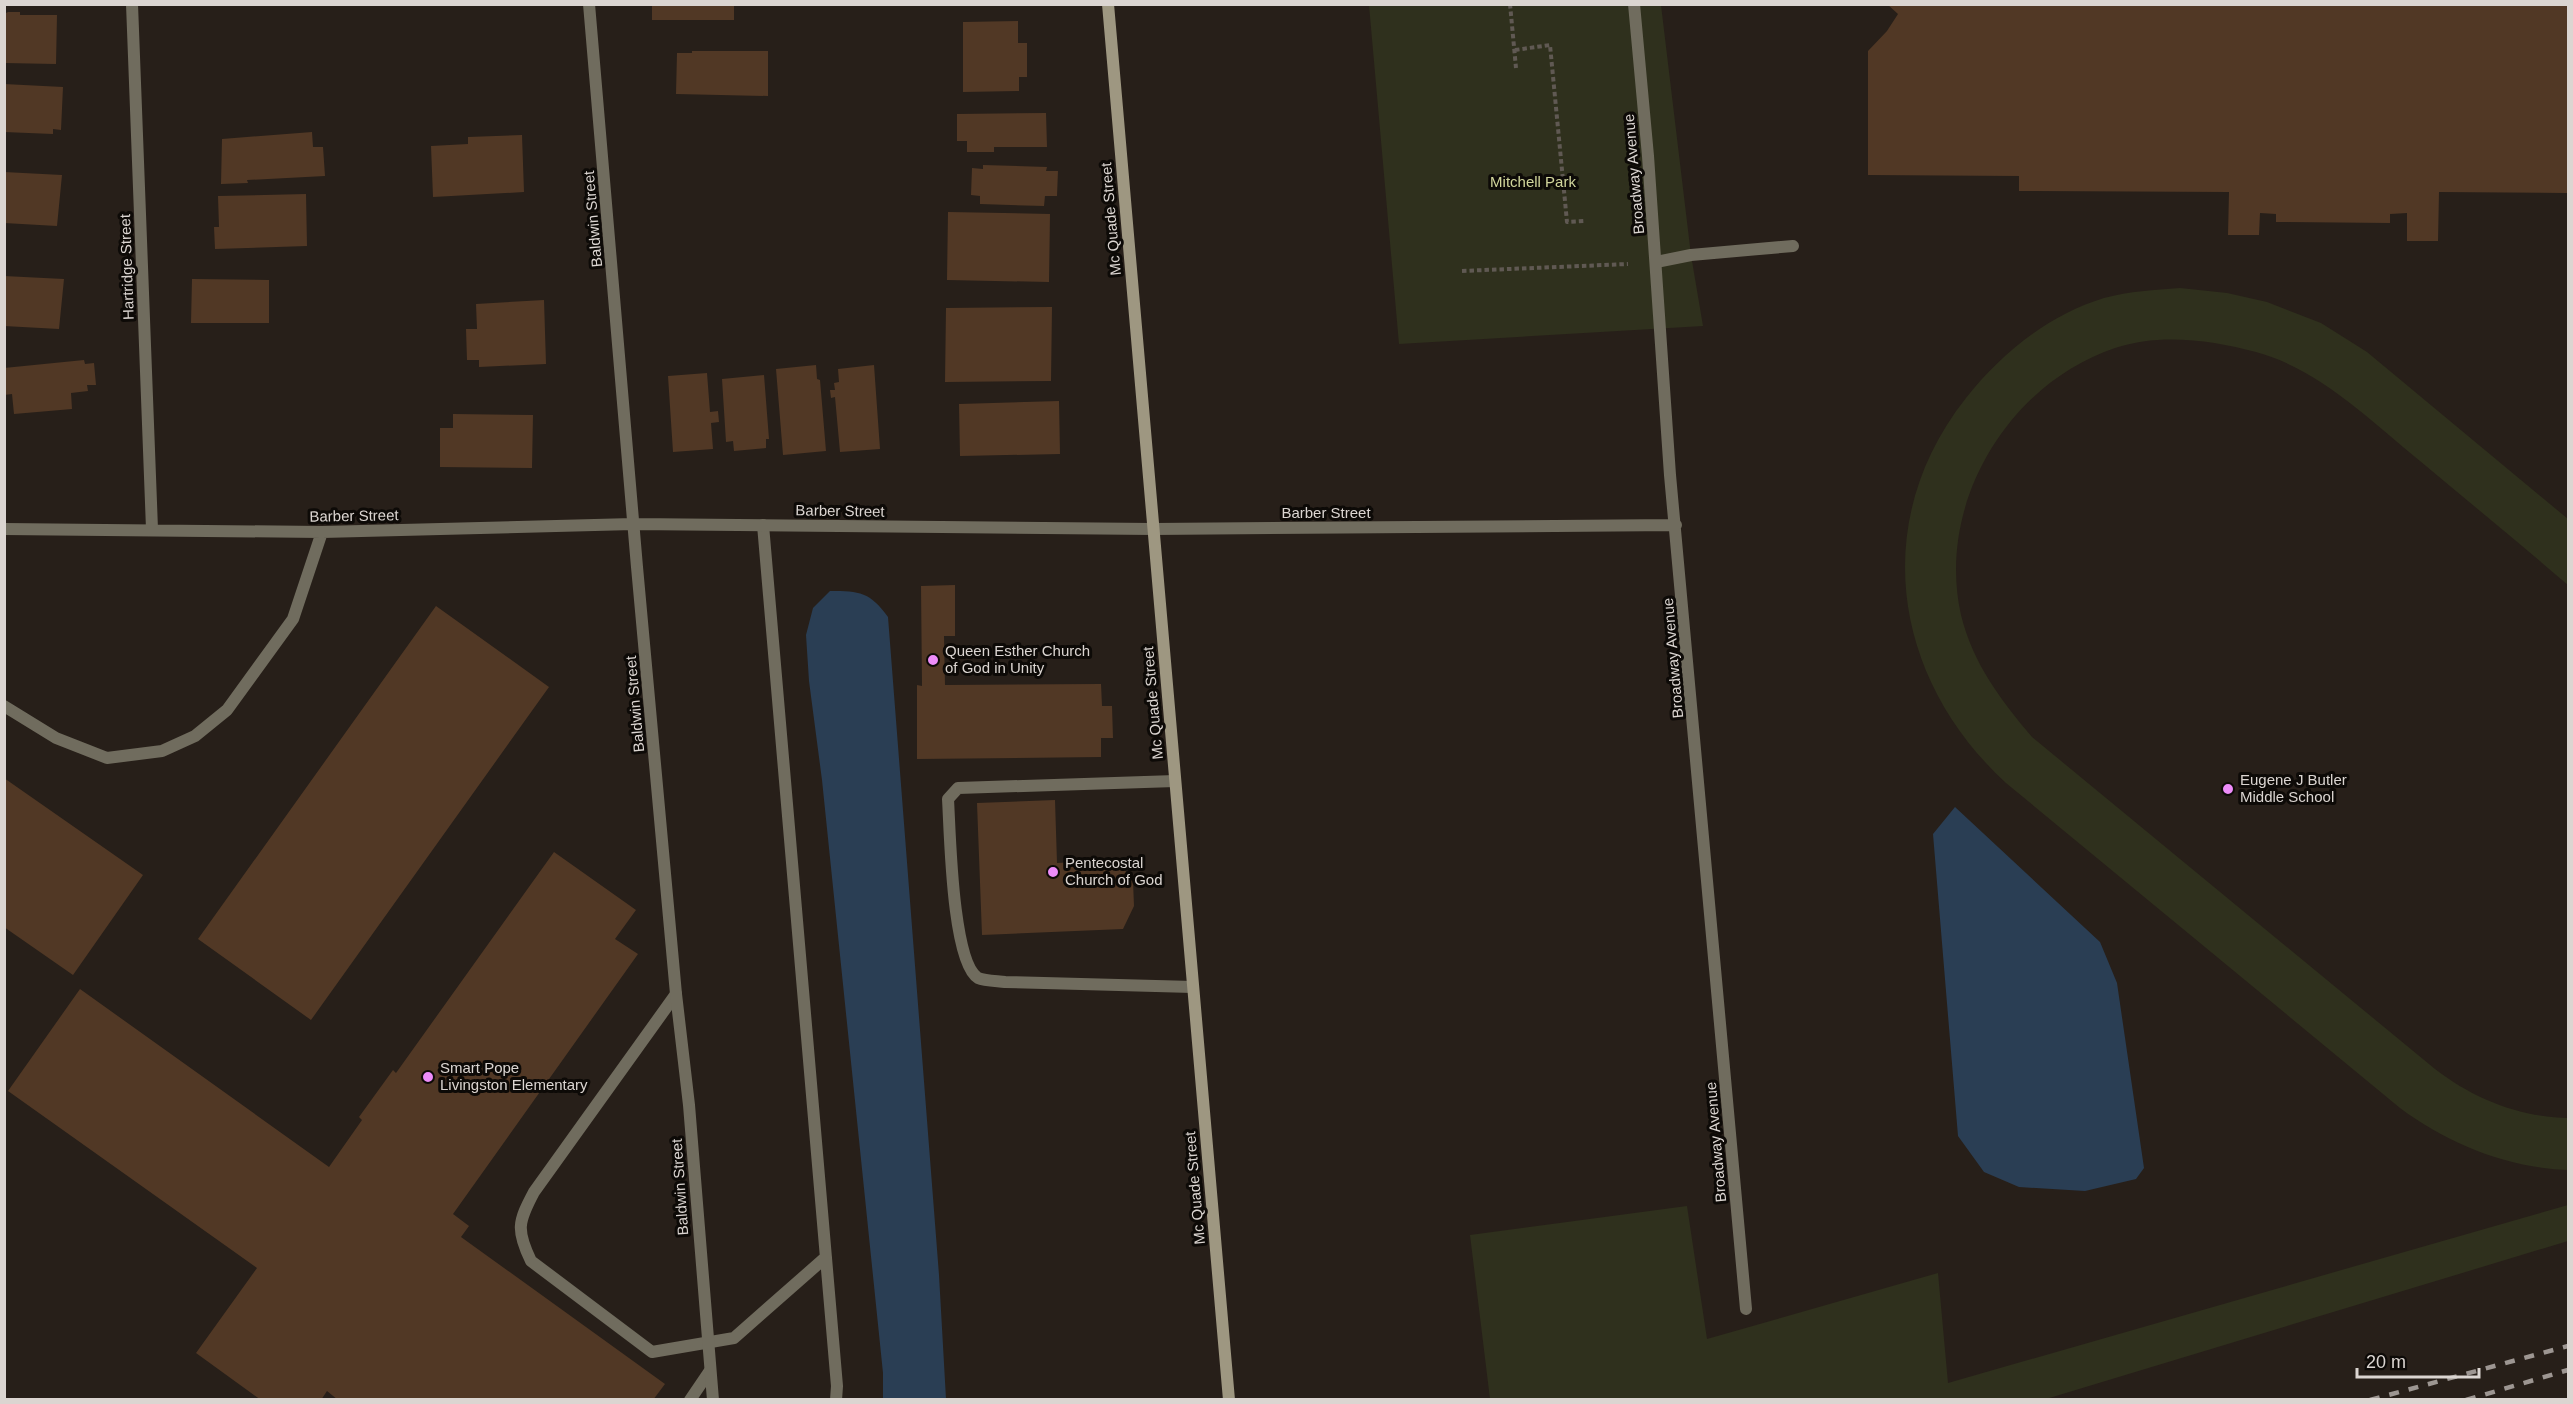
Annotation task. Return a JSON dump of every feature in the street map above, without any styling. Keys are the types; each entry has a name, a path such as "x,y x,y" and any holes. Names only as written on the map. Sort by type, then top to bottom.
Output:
{"street":[{"name":"Hartridge Street","path":"132,4 152,529"},
{"name":"Baldwin Street","path":"589,4 633,524 676,994 689,1105 712,1400"},
{"name":"Mc Quade Street","path":"1108,4 1229,1400"},
{"name":"Broadway Avenue","path":"1634,4 1656,262 1670,475 1746,1309"},
{"path":"1656,262 1691,255 1793,246"},
{"name":"Barber Street","path":"4,529 322,532 633,524 1153,529 1676,525"},
{"path":"763,525 837,1386 836,1400"},
{"path":"4,706 56,738 107,758 162,751 195,736 227,710 292,619 322,532"},
{"path":"1175,781 958,788 948,799 954,906 968,967 979,978 1005,982 1193,987"},
{"path":"676,994 534,1192 521,1215 520,1239 531,1261 652,1352 734,1338 826,1257"},
{"path":"690,1400 710,1372"}],"path":[{"path":"1510,4 1516,68"},
{"path":"1515,50 1550,45 1567,222 1585,221"},
{"path":"1462,271 1656,262"}],"green space":[{"name":"Mitchell Park","path":"1369,5 1661,5 1691,255 1703,326 1399,344"},
{"path":"2180,288 2227,293 2267,302 2321,323 2367,352 2568,519 2568,585 2363,413 2301,370 2256,352 2221,344 2186,340 2150,341 2115,348 2077,365 2042,389 2013,419 1988,453 1971,491 1959,532 1956,573 1961,615 1973,650 1999,695 2032,737 2435,1069 2465,1089 2498,1104 2532,1114 2568,1118 2568,1170 2523,1165 2480,1152 2438,1133 2400,1108 2006,783 1968,742 1938,696 1918,648 1907,598 1906,547 1915,496 1935,446 1966,398 1994,366 2045,326 2083,305 2104,298 2133,292"},
{"path":"2568,1205 2568,1241 2046,1399 1490,1399 1470,1235 1687,1206 1707,1339 1938,1273 1948,1383"}],"water":[{"path":"830,591 864,595 876,602 888,617 939,1275 946,1399 883,1399 883,1373 822,780 809,681 806,635 813,608"},
{"path":"1955,807 2100,942 2117,983 2144,1168 2136,1179 2085,1191 2019,1187 1984,1172 1958,1136 1933,834"}],"building":[{"path":"652,4 734,4 734,20 652,20"},
{"path":"1887,4 2568,4 2568,193 2439,192 2438,241 2407,241 2407,213 2390,214 2390,223 2276,222 2276,214 2260,213 2259,235 2228,235 2229,192 2019,191 2019,176 1868,175 1868,51 1887,31 1898,14"},
{"path":"20,12 20,15 57,15 56,64 4,63 4,14"},
{"path":"1018,21 1018,43 1027,43 1027,77 1019,77 1019,91 963,92 963,22"},
{"path":"692,51 768,51 768,96 676,94 677,53 692,53"},
{"path":"4,84 63,87 61,130 53,129 53,134 4,132"},
{"path":"1046,113 1047,147 994,147 994,152 967,152 967,141 957,141 957,114"},
{"path":"312,132 313,147 323,147 325,176 247,180 248,183 221,184 222,139"},
{"path":"522,135 524,192 433,197 431,146 468,144 468,137"},
{"path":"983,165 1047,167 1046,171 1058,171 1057,196 1045,196 1044,206 980,204 980,196 971,195 972,168 983,169"},
{"path":"4,172 62,175 57,226 4,223"},
{"path":"306,194 307,246 215,249 214,227 219,227 218,196"},
{"path":"948,212 1050,214 1049,282 947,280"},
{"path":"4,276 64,279 59,329 4,326"},
{"path":"192,279 269,280 269,323 191,323"},
{"path":"544,300 546,364 479,367 479,360 467,360 466,329 477,329 476,304"},
{"path":"1052,307 1051,381 945,382 946,308"},
{"path":"84,360 85,364 94,363 96,385 87,385 88,391 71,393 72,409 14,414 12,394 4,395 4,368"},
{"path":"816,365 817,379 820,380 826,451 783,455 776,369"},
{"path":"874,365 880,449 840,452 835,397 831,398 830,390 835,390 834,383 839,382 838,369"},
{"path":"707,373 710,412 718,411 719,422 711,423 713,449 673,452 668,376"},
{"path":"764,375 769,439 766,439 766,448 734,451 733,441 726,442 722,379"},
{"path":"1059,401 1060,454 960,456 959,404"},
{"path":"453,414 533,415 532,468 440,467 440,428 453,428"},
{"name":"Queen Esther Church of God in Unity","path":"955,585 955,636 944,636 945,685 1101,684 1102,706 1112,706 1113,738 1101,738 1101,757 917,759 917,685 922,686 921,586"},
{"path":"436,606 549,687 311,1020 198,939"},
{"path":"4,778 143,875 73,975 4,927"},
{"name":"Pentecostal Church of God","path":"1055,800 1057,863 1117,860 1133,881 1134,906 1123,929 982,935 977,803"},
{"path":"554,852 636,910 615,939 638,954 453,1214 469,1226 461,1237 665,1384 653,1400 338,1400 327,1391 321,1400 261,1400 196,1353 257,1268 8,1091 80,989 329,1167 362,1120 359,1117 393,1070 396,1073"}],"railway":[{"path":"2370,1400 2568,1346"},
{"path":"2466,1400 2568,1370"}],"place":[{"name":"Queen Esther Church of God in Unity","path":"933,660"},
{"name":"Eugene J Butler Middle School","path":"2228,789"},
{"name":"Pentecostal Church of God","path":"1053,872"},
{"name":"Smart Pope Livingston Elementary","path":"428,1077"}]}
